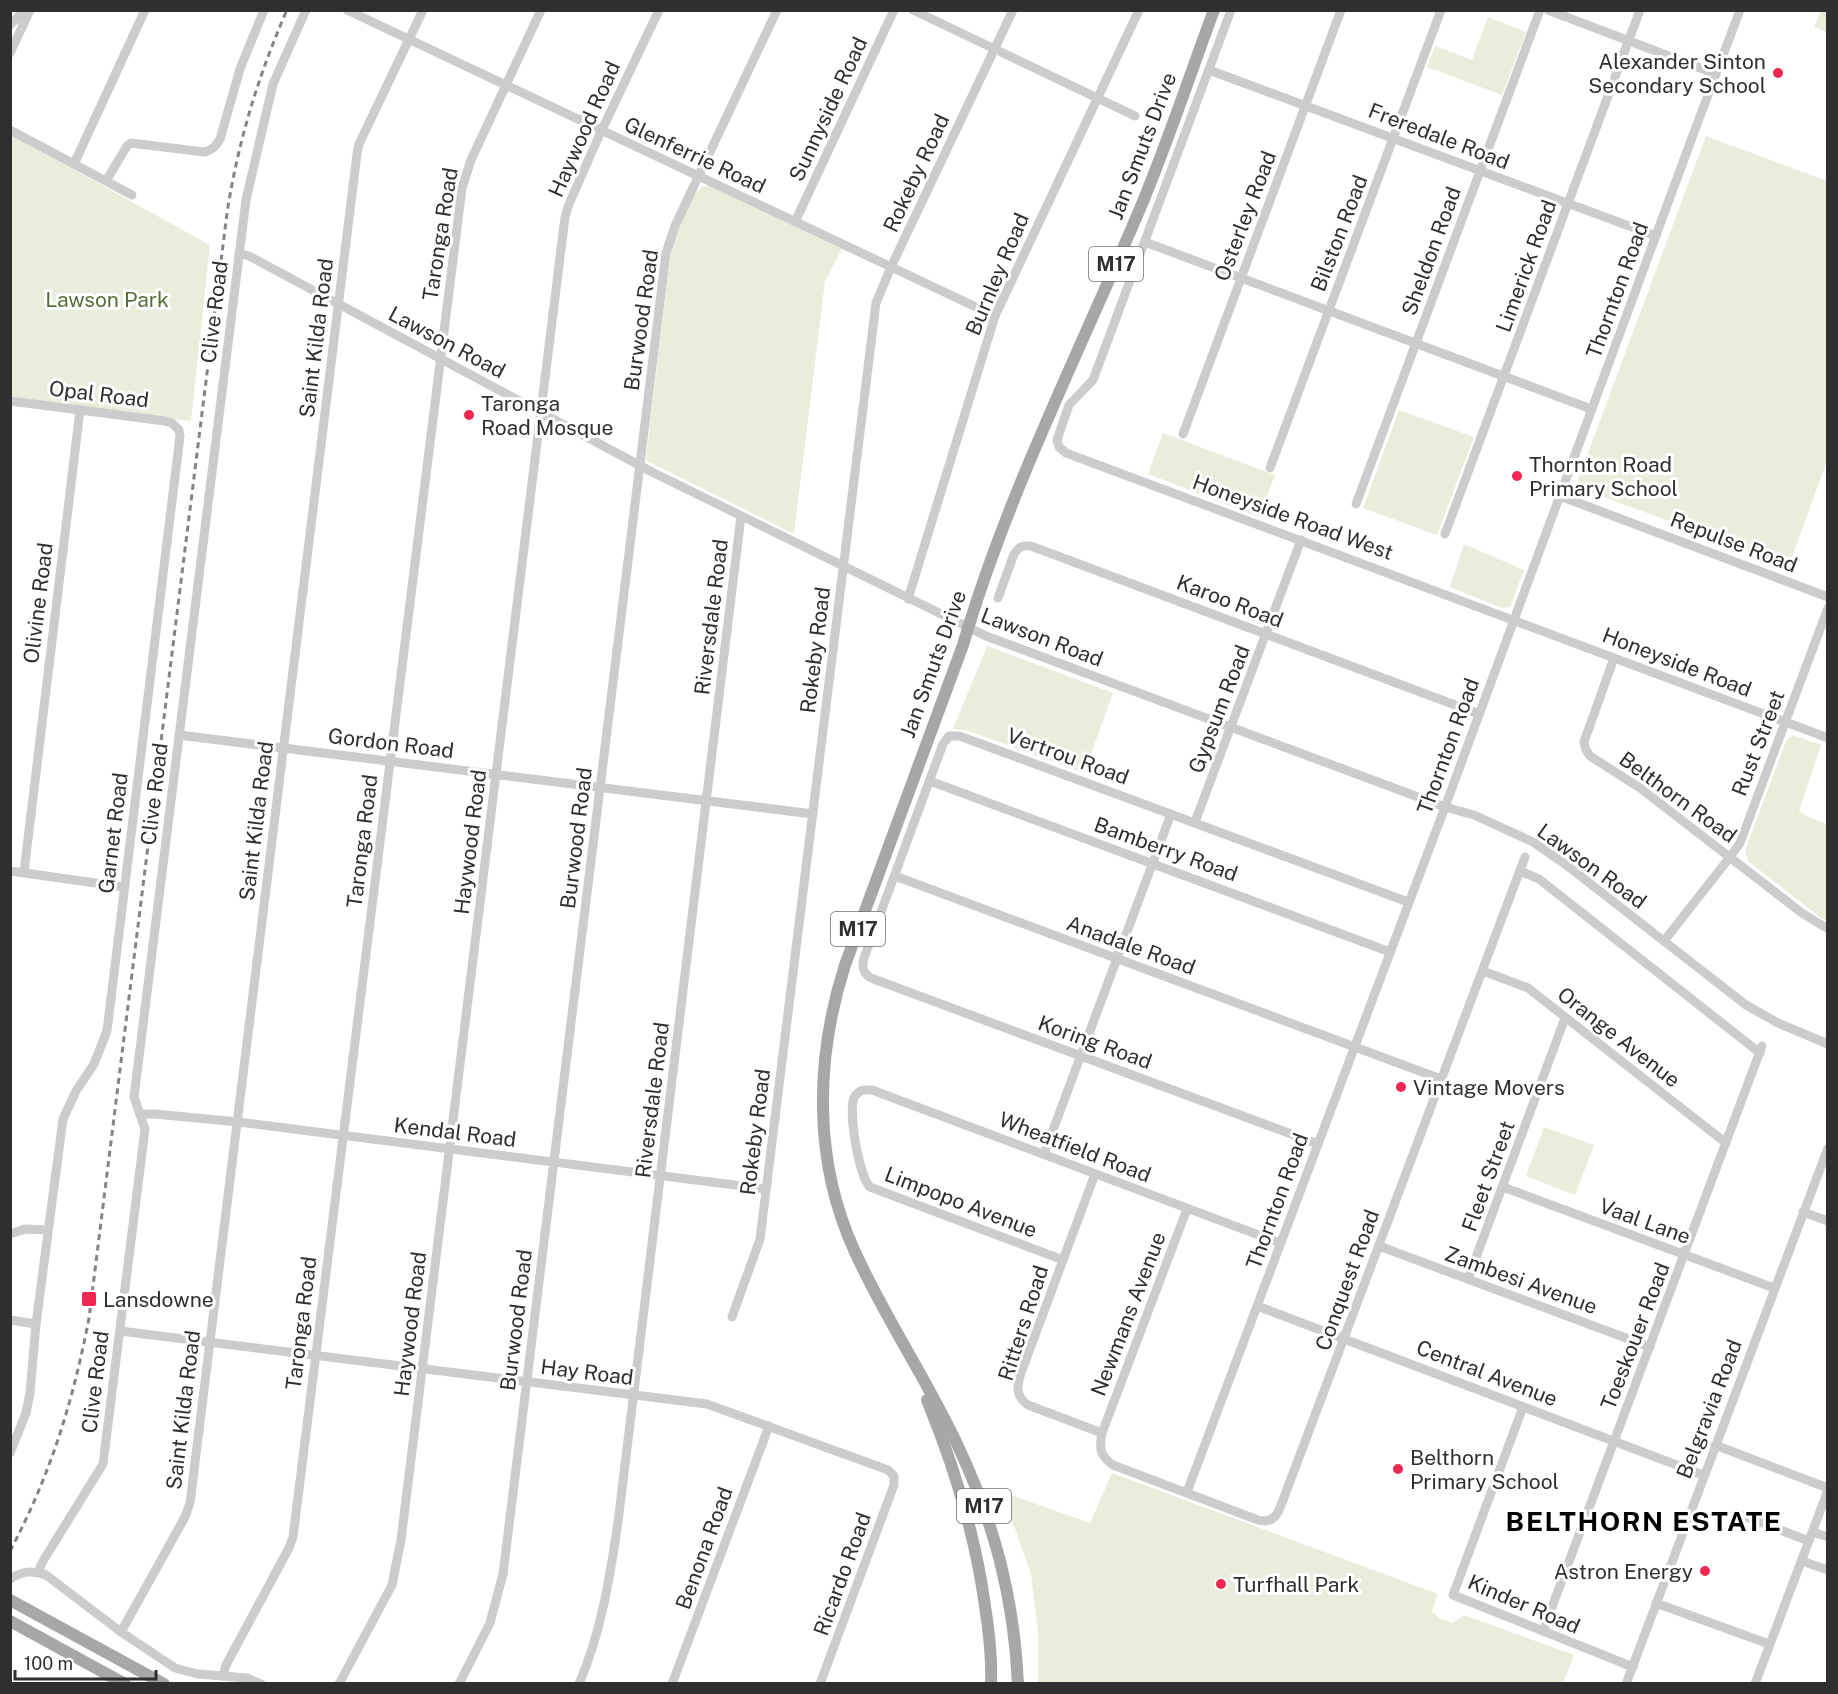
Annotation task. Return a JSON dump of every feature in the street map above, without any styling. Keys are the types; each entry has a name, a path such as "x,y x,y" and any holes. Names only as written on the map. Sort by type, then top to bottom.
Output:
{"main road":[{"name":"Jan Smuts Drive","path":"1018,1683 1009,1596 991,1526 975,1483 949,1427 902,1343 854,1249 832,1186 825,1150 823,1120 822,1077 825,1050 831,1012 845,965 1008,514 1140,209 1214,10"},
{"name":"Jan Smuts Drive","path":"902,1343 941,1436 973,1532 987,1615 991,1683"},
{"path":"10,1600 164,1683"},
{"path":"10,1621 125,1683"}],"street":[{"path":"10,25 25,10"},
{"path":"10,53 14,34 30,10"},
{"path":"74,164 145,10"},
{"path":"106,181 131,143 204,152 216,146 243,58 264,10"},
{"name":"Clive Road","path":"38,1572 102,1467 145,1129 134,1097 246,200 273,84 306,10"},
{"name":"Glenferrie Road","path":"347,10 995,316"},
{"name":"Saint Kilda Road","path":"121,1632 189,1509 358,149 423,10"},
{"name":"Taronga Road","path":"223,1676 226,1665 292,1541 463,182 471,160 541,10"},
{"name":"Haywood Road","path":"339,1683 395,1577 423,1369 565,217 602,131 659,10"},
{"name":"Burwood Road","path":"459,1683 482,1643 500,1590 666,253 673,231 777,10"},
{"name":"Sunnyside Road","path":"795,222 894,10"},
{"path":"914,10 1134,116"},
{"name":"Rokeby Road","path":"732,1317 757,1251 766,1189 876,303 1012,10"},
{"name":"Burnley Road","path":"908,599 995,316 1139,10"},
{"path":"1231,10 1145,242 1591,409"},
{"name":"Osterley Road","path":"1183,434 1341,10"},
{"name":"Bilston Road","path":"1270,468 1441,10"},
{"name":"Sheldon Road","path":"1356,504 1540,10"},
{"path":"1548,10 1716,74"},
{"name":"Limerick Road","path":"1445,534 1640,10"},
{"name":"Thornton Road","path":"1186,1492 1515,620 1740,10"},
{"name":"Freredale Road","path":"1209,70 1656,236"},
{"path":"10,130 132,195"},
{"name":"Honeyside Road West","path":"1145,242 1093,380 1070,405 1057,440 1059,447 1066,453 1515,620"},
{"name":"Lawson Road","path":"239,253 249,256 640,465 968,628 1231,728 1474,816 1533,843 1565,864 1746,1005 1778,1023 1827,1044"},
{"name":"Opal Road","path":"10,401 165,421 179,429"},
{"name":"Olivine Road","path":"24,872 80,410"},
{"name":"Garnet Road","path":"10,1453 18,1437 28,1402 63,1119 76,1090 94,1064 107,1031 180,436 179,429"},
{"name":"Repulse Road","path":"1560,496 1827,597"},
{"name":"Riversdale Road","path":"579,1683 597,1629 610,1571 741,516"},
{"name":"Gypsum Road","path":"1195,822 1301,540"},
{"name":"Karoo Road","path":"998,598 1014,554 1024,545 1031,546 1479,714"},
{"name":"Rust Street","path":"1664,941 1730,857 1742,837 1827,608"},
{"name":"Honeyside Road","path":"1515,620 1827,738"},
{"name":"Belthorn Road","path":"1614,658 1584,742 1590,756 1640,788 1802,913 1827,929"},
{"name":"Gordon Road","path":"179,735 813,814"},
{"name":"Vertrou Road","path":"863,970 864,957 930,781 946,740 950,736 959,736 1408,902"},
{"name":"Bamberry Road","path":"930,781 1390,952"},
{"path":"1044,1154 1171,814"},
{"name":"Conquest Road","path":"1102,1433 1100,1449 1105,1460 1113,1465 1258,1520 1264,1521 1274,1517 1280,1508 1525,857"},
{"path":"10,871 124,887"},
{"name":"Toeskouer Road","path":"1520,871 1539,879 1761,1049 1543,1631"},
{"name":"Anadale Road","path":"895,876 1441,1079"},
{"name":"Koring Road","path":"863,970 871,978 1318,1144"},
{"name":"Orange Avenue","path":"1483,971 1522,985 1726,1143"},
{"name":"Fleet Street","path":"1468,1279 1565,1018"},
{"name":"Wheatfield Road","path":"857,1094 863,1090 872,1090 1280,1243"},
{"name":"Limpopo Avenue","path":"857,1094 853,1101 857,1152 863,1176 870,1187 1063,1260"},
{"name":"Kendal Road","path":"140,1114 155,1113 238,1122 766,1189"},
{"name":"Belgravia Road","path":"1626,1683 1827,1148"},
{"name":"Ritters Road","path":"1095,1174 1021,1373 1017,1394 1028,1405 1102,1433"},
{"name":"Vaal Lane","path":"1503,1187 1774,1288"},
{"name":"Newmans Avenue","path":"1102,1433 1187,1209"},
{"path":"1803,1212 1827,1221"},
{"path":"10,1234 25,1229 48,1230"},
{"name":"Zambesi Avenue","path":"1379,1246 1650,1347"},
{"name":"Central Avenue","path":"1257,1306 1703,1475"},
{"path":"10,1320 36,1324"},
{"name":"Hay Road","path":"120,1332 707,1404 888,1470 894,1476"},
{"name":"Kinder Road","path":"1523,1407 1452,1595 1633,1667"},
{"name":"Benona Road","path":"672,1683 769,1426"},
{"path":"1715,1445 1827,1489 1755,1683"},
{"name":"Ricardo Road","path":"820,1683 894,1485 894,1476"},
{"path":"1736,1513 1811,1537 1827,1537"},
{"path":"1802,1561 1827,1570"},
{"path":"10,1579 22,1573 38,1572 60,1585 121,1632 175,1668 198,1674 247,1678 261,1683"},
{"path":"1656,1603 1769,1644"}],"green space":[{"path":"1821,11 1827,11 1827,32 1814,27"},
{"path":"1488,17 1526,32 1502,95 1427,67 1435,46 1472,60"},
{"name":"Lawson Park","path":"11,135 210,245 191,421 11,397"},
{"path":"1706,136 1827,181 1827,461 1789,565 1582,489 1578,480"},
{"path":"704,186 709,186 842,249 825,281 794,534 647,461 646,458 671,252 688,206"},
{"path":"1399,410 1474,437 1437,535 1363,508"},
{"path":"1163,433 1275,475 1259,517 1148,474"},
{"path":"1464,544 1524,570 1510,607 1502,608 1450,587"},
{"path":"987,646 1113,693 1084,773 966,730 953,729"},
{"path":"1793,735 1821,745 1799,811 1827,824 1827,920 1821,918 1748,861 1745,851 1786,741"},
{"path":"1544,1127 1594,1145 1575,1195 1526,1176"},
{"name":"Turfhall Park","path":"1112,1473 1438,1594 1432,1611 1439,1618 1452,1623 1464,1615 1574,1655 1563,1683 1038,1683 1038,1633 1031,1574 1005,1500 1014,1496 1090,1523"}],"railway":[{"path":"10,1551 37,1495 68,1409 89,1318 227,213 250,110 287,10"}],"place":[{"name":"Alexander Sinton Secondary School","path":"1778,73"},
{"name":"Taronga Road Mosque","path":"469,415"},
{"name":"Thornton Road Primary School","path":"1517,476"},
{"name":"Vintage Movers","path":"1401,1087"},
{"name":"Lansdowne","path":"89,1299"},
{"name":"Belthorn Primary School","path":"1398,1469"},
{"name":"Astron Energy","path":"1705,1571"},
{"name":"Turfhall Park","path":"1221,1584"}],"district":[{"name":"BELTHORN ESTATE","path":"1644,1521"}]}
